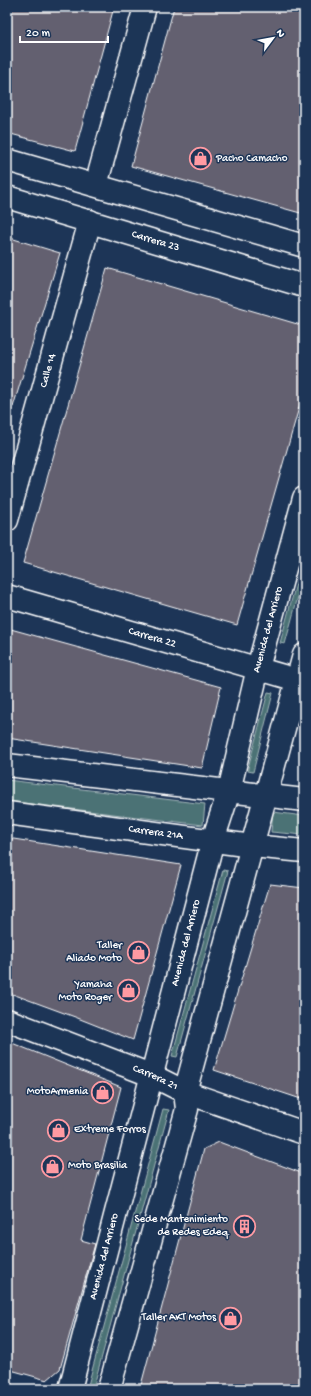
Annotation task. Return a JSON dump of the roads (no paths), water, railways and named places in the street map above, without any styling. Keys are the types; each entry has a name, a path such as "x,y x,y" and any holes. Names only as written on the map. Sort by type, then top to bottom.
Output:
{"street":[{"path":"96,185 145,7"},
{"path":"7,160 304,246"},
{"name":"Carrera 23","path":"7,197 304,286"},
{"name":"Calle 14","path":"7,520 90,221"},
{"name":"Avenida del Arriero","path":"70,1389 153,1076 213,840 229,791 258,668 304,498"},
{"name":"Carrera 22","path":"7,596 297,680"},
{"path":"109,1389 187,1109 185,1092 304,655"},
{"path":"7,765 304,800"},
{"name":"Carrera 21A","path":"7,813 252,846 304,851"},
{"name":"Carrera 21","path":"7,1020 153,1076 185,1092 304,1133"}],"place":[{"name":"Pacho Camacho","path":"201,159"},
{"name":"Taller Aliado Moto","path":"138,952"},
{"name":"Yamaha Moto Roger","path":"128,991"},
{"name":"MotoArmenia","path":"103,1092"},
{"name":"Extreme Forros","path":"58,1130"},
{"name":"Moto Brasilia","path":"53,1166"},
{"name":"Sede Mantenimiento de Redes Edeq","path":"244,1226"},
{"name":"Taller AKT Motos","path":"231,1318"}]}
